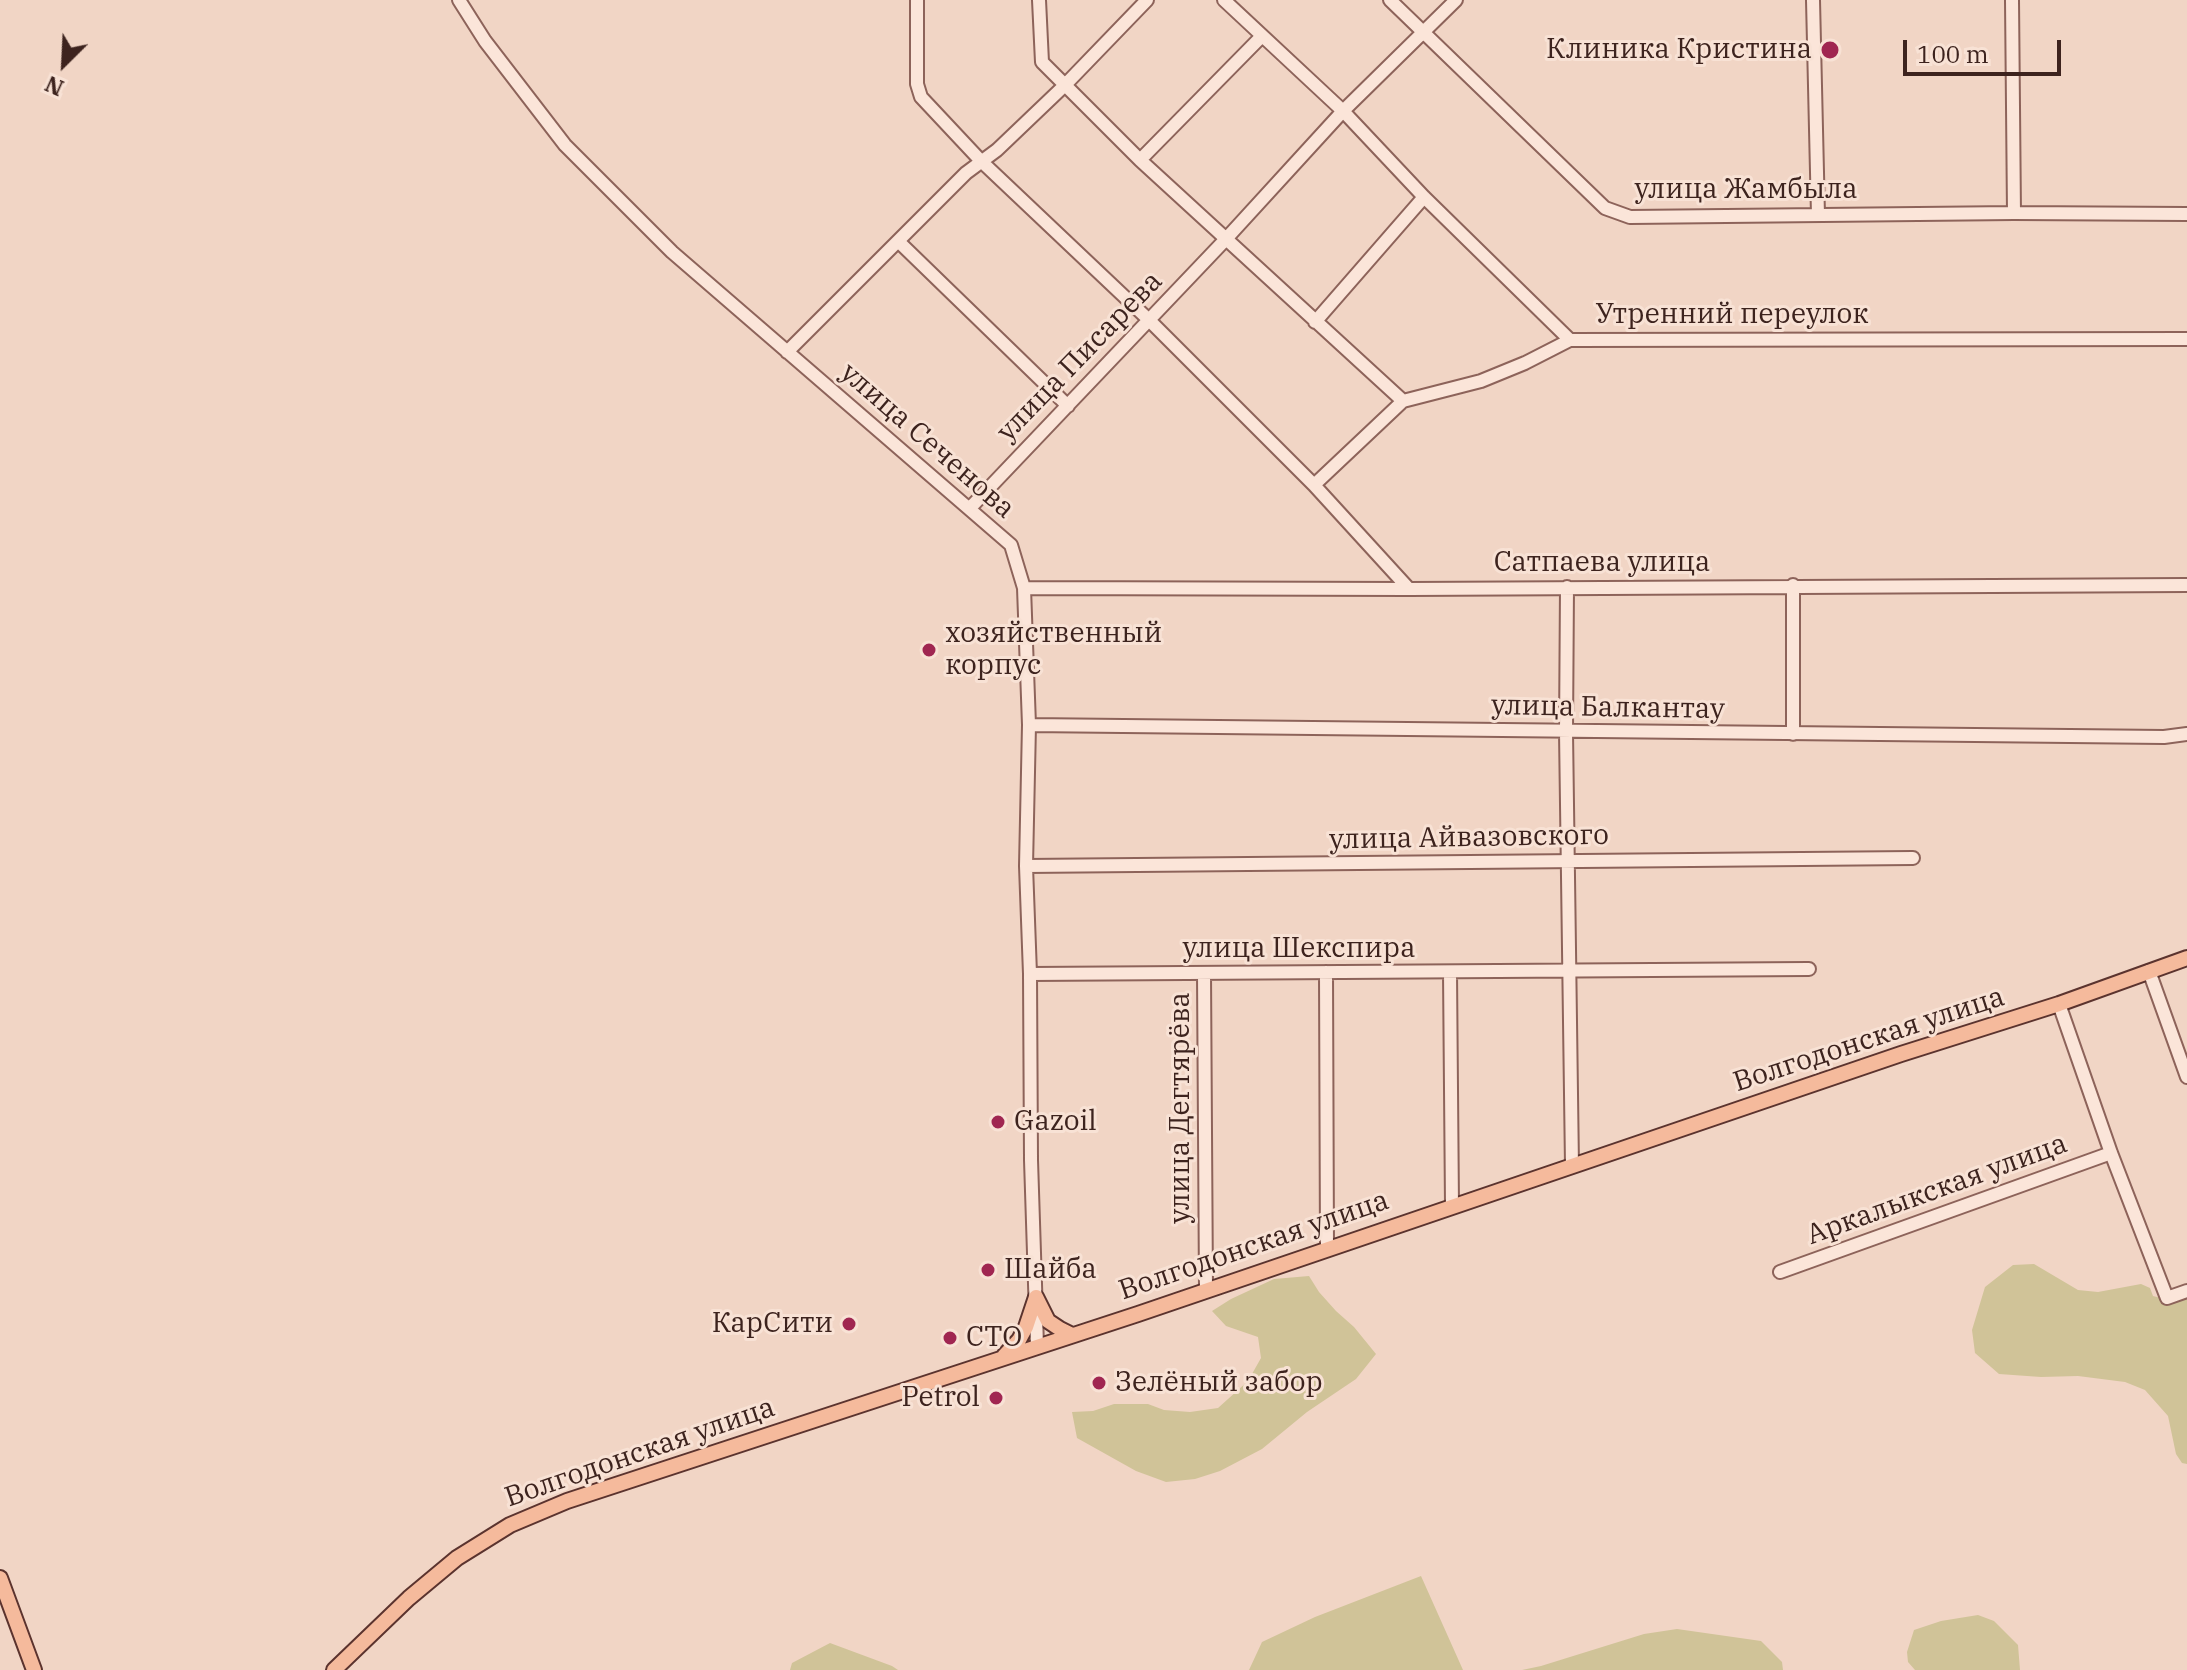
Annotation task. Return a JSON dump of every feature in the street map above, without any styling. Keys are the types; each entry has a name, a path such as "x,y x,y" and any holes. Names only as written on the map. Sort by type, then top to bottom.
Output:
{"main road":[{"name":"Волгодонская улица","path":"334,1670 409,1598 457,1558 510,1525 567,1501 1327,1250 1901,1054 2059,1004 2187,958"},
{"path":"1036,1297 1048,1321 1072,1335"},
{"path":"1001,1359 1019,1340 1036,1297"},
{"path":"0,1578 34,1670"}],"street":[{"name":"улица Сеченова","path":"459,0 485,41 565,145 672,252 1011,545 1024,588 1029,725 1026,866 1037,1346"},
{"path":"917,0 917,84 921,97 981,161 1149,320 1314,485 1409,589"},
{"path":"1039,0 1042,62 1225,240 1403,401"},
{"path":"787,352 966,173 997,150 1064,86 1147,0"},
{"name":"Утренний переулок","path":"1224,0 1343,111 1424,197 1570,340 2187,339"},
{"name":"улица Жамбыла","path":"1390,0 1605,208 1630,217 2187,214"},
{"name":"улица Писарева","path":"970,508 1343,111 1456,0"},
{"path":"1813,0 1818,215"},
{"path":"2012,0 2014,213"},
{"path":"1140,160 1261,37"},
{"path":"1315,322 1424,197"},
{"path":"899,242 1068,406"},
{"path":"1314,485 1403,401 1481,381 1570,340"},
{"name":"Сатпаева улица","path":"1024,588 1409,589 2185,583"},
{"path":"1793,585 1793,734"},
{"path":"1567,587 1572,1166"},
{"name":"улица Балкантау","path":"1029,725 2164,737 2187,734"},
{"name":"улица Айвазовского","path":"1026,866 1913,858"},
{"name":"улица Шекспира","path":"1030,974 1809,969"},
{"path":"2149,971 2187,1077"},
{"path":"1326,972 1327,1250"},
{"path":"1450,972 1452,1206"},
{"name":"улица Дегтярёва","path":"1204,973 1206,1290"},
{"path":"2059,1004 2111,1153 2167,1298 2187,1291"},
{"name":"Аркалыкская улица","path":"1780,1272 2111,1153"}],"shaded area":[{"path":"2034,1264 2078,1290 2098,1292 2141,1284 2150,1288 2153,1296 2173,1301 2187,1297 2187,1464 2182,1463 2176,1454 2168,1416 2145,1390 2125,1382 2078,1376 1999,1374 1975,1353 1972,1330 1985,1287 2013,1265"},
{"path":"1309,1276 1319,1292 1376,1354 1356,1379 1307,1412 1262,1449 1220,1471 1195,1479 1166,1482 1136,1471 1077,1438 1072,1412 1093,1411 1114,1404 1148,1404 1164,1410 1190,1412 1218,1408 1248,1381 1261,1358 1258,1337 1226,1326 1212,1311 1274,1279"},
{"path":"1421,1576 1463,1670 1249,1670 1262,1642 1315,1617"},
{"path":"1978,1615 1994,1621 2018,1645 2020,1670 1915,1670 1908,1662 1907,1652 1914,1630 1941,1621"},
{"path":"1677,1629 1761,1641 1782,1662 1783,1670 1522,1670 1644,1634"},
{"path":"830,1643 898,1670 790,1670 792,1663"}],"place":[{"name":"Клиника Кристина","path":"1830,50"},
{"name":"хозяйственный корпус","path":"929,650"},
{"name":"Gazoil","path":"998,1122"},
{"name":"Шайба","path":"988,1270"},
{"name":"КарСити","path":"849,1324"},
{"name":"СТО","path":"950,1338"},
{"name":"Зелёный забор","path":"1099,1383"},
{"name":"Petrol","path":"996,1398"}]}
